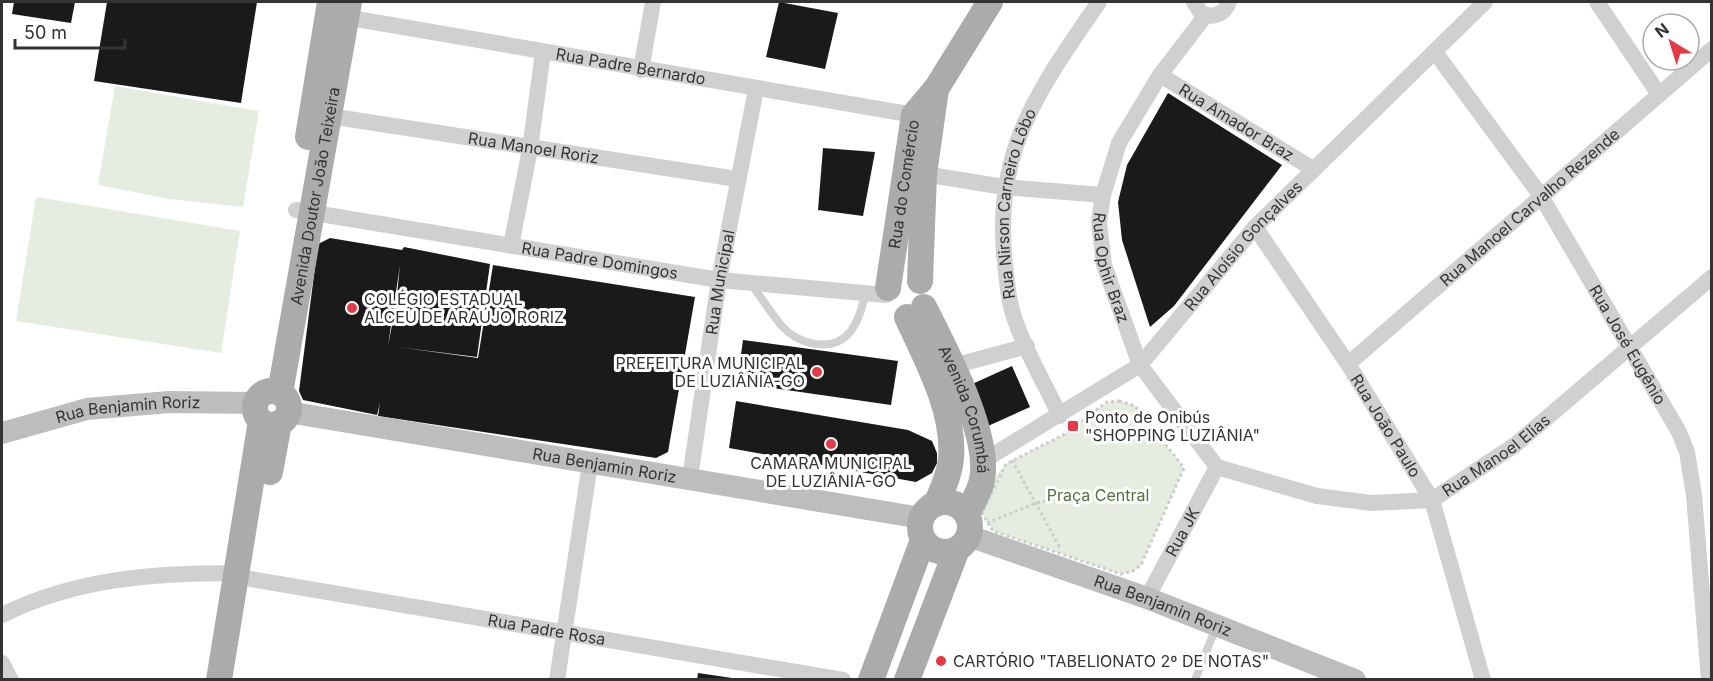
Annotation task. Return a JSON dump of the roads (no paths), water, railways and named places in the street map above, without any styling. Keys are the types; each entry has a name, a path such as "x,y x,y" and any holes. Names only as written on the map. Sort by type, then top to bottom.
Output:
{"main road":[{"name":"Rua do Comércio","path":"880,292 914,115 936,89 990,2"},
{"name":"Avenida Doutor João Teixeira","path":"305,210 329,116 338,9"},
{"name":"Avenida Doutor João Teixeira","path":"219,680 244,576 338,9"},
{"name":"Rua do Comércio","path":"920,281 924,174 936,89"},
{"path":"902,277 914,277 920,281 927,296 916,312 894,313 880,292 902,277"},
{"name":"Avenida Corumbá","path":"906,680 970,530 981,483 983,461 978,434 953,366 916,312"},
{"name":"Avenida Corumbá","path":"872,680 927,520 951,460 951,436 916,312"},
{"path":"949,501 959,505 970,530 942,552 931,548 927,520 949,501"},
{"name":"Avenida Doutor João Teixeira","path":"235,680 244,576"}],"street":[{"path":"641,70 653,2"},
{"name":"Rua Nirson Carneiro Lôbo","path":"1060,416 1013,316 1001,230 1004,187 1022,126 1048,79 1099,2"},
{"path":"1194,2 1197,9 1206,15 1218,15 1224,11 1229,2"},
{"name":"Rua Aloísio Gonçalves","path":"983,461 1140,365 1255,227 1485,2"},
{"path":"1597,2 1658,93"},
{"name":"Rua Padre Bernardo","path":"338,9 543,52 914,115"},
{"name":"Rua Ophir Braz","path":"1140,365 1104,265 1099,222 1103,195 1119,143 1160,75 1206,15"},
{"name":"Rua Manoel Carvalho Rezende","path":"1348,364 1712,48"},
{"path":"511,246 530,149 543,52"},
{"name":"Rua José Eugênio","path":"1435,52 1541,196 1628,348 1668,410 1687,452 1694,495 1709,680"},
{"name":"Rua Amador Braz","path":"1160,75 1313,169"},
{"name":"Rua Municipal","path":"690,478 719,280 756,89"},
{"name":"Rua Manoel Roriz","path":"329,116 530,149 737,179"},
{"path":"924,174 1004,187 1103,195"},
{"name":"Rua Padre Domingos","path":"305,210 719,280 880,292"},
{"name":"Rua João Paulo","path":"1255,227 1348,364 1432,500 1483,680"},
{"name":"Rua Manoel Elias","path":"1217,467 1317,496 1371,503 1432,500 1515,445 1712,277"},
{"path":"953,366 1027,346"},
{"path":"1140,365 1217,467"},
{"name":"Rua Benjamin Roriz","path":"2,433 87,409 169,402 272,407 590,464 690,478 927,520"},
{"path":"557,680 590,464"},
{"name":"Rua JK","path":"1146,598 1217,467"},
{"name":"Rua Benjamin Roriz","path":"970,530 1355,680"},
{"name":"Rua Padre Rosa","path":"2,615 33,600 94,582 165,573 244,576 843,680"},
{"path":"2,663 11,680"}],"lane":[{"path":"750,283 781,326 794,337 808,344 822,345 836,342 849,334 880,292"},
{"path":"1195,680 1216,625"}],"place":[{"name":"COLÉGIO ESTADUAL ALCEU DE ARAÚJO RORIZ","path":"352,308"},
{"name":"PREFEITURA MUNICIPAL DE LUZIÂNIA-GO","path":"817,372"},
{"name":"Ponto de Onibús \"SHOPPING LUZIÂNIA\"","path":"1073,426"},
{"name":"CAMARA MUNICIPAL DE LUZIÂNIA-GO","path":"831,444"},
{"name":"CARTÓRIO \"TABELIONATO 2º DE NOTAS\"","path":"941,661"}],"park label":[{"name":"Praça Central","path":"1098,495"}]}
